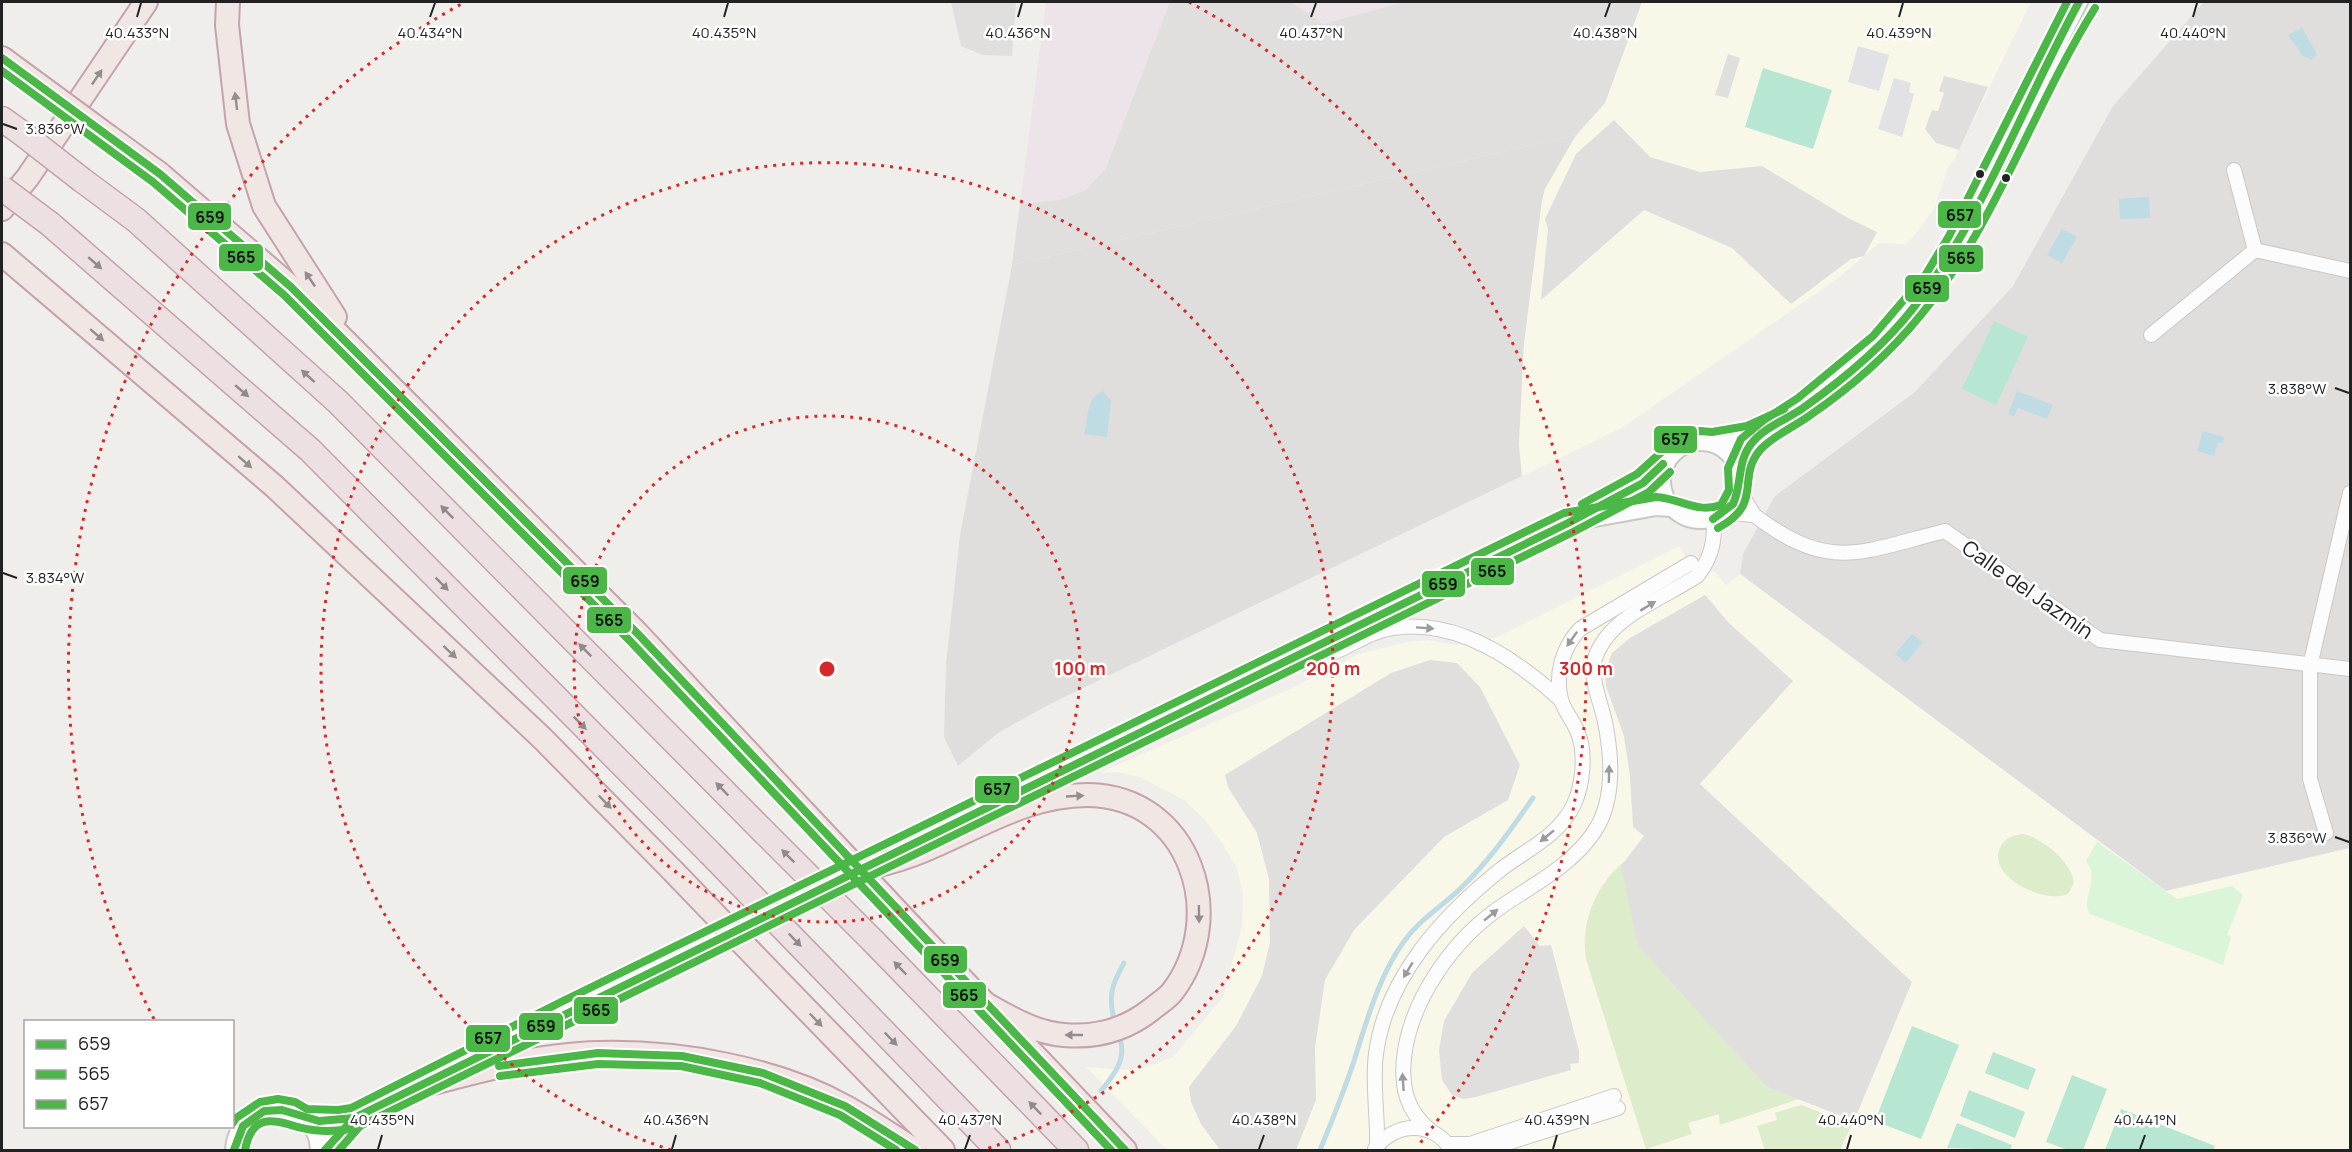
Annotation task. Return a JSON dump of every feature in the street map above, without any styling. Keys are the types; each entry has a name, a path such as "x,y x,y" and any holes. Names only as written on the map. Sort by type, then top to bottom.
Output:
{"highway":[{"path":"2,209 28,177 146,2"},
{"path":"228,2 227,25 238,124 264,206 366,363"},
{"path":"8,62 160,174 291,287 638,634 910,926 1125,1150"},
{"path":"2,119 136,220 338,402 874,942 1076,1150"},
{"path":"2,188 50,224 310,450 710,853 998,1150"},
{"path":"2,254 274,486 542,738 943,1150"},
{"path":"862,868 901,861 1021,807 1068,796 1111,797 1134,806 1169,832 1192,867 1200,911 1199,933 1193,956 1172,993 1136,1021 1104,1034 1082,1036 1042,1031 984,1003"},
{"path":"411,1089 493,1067 598,1053 682,1056 764,1073 845,1106 915,1150"}],"street":[{"path":"1738,471 1749,446 1770,428 1804,407 1857,364 1898,326 1925,293 1958,241 2079,2"},
{"path":"2062,38 2086,2"},
{"path":"2234,171 2255,250"},
{"path":"2255,250 2350,271"},
{"path":"2151,336 2255,250"},
{"path":"1712,443 1750,436 1770,428"},
{"path":"234,1150 243,1126 253,1116 266,1111 279,1109 304,1119 339,1121 354,1118 1568,523 1643,483 1682,447 1702,441 1712,443 1728,453 1738,471 1740,492 1721,516 1705,566 1697,576 1619,624 1599,646 1594,660 1593,684 1604,720 1610,751 1609,788 1604,813 1594,832 1579,851 1556,870 1493,912 1468,935 1441,970 1418,1007 1405,1046 1404,1093 1409,1107 1431,1131 1450,1147 1470,1144 1616,1102 1485,1150"},
{"path":"1664,464 1663,492 1672,508 1689,519 1754,515"},
{"name":"Calle del Jazmín","path":"1740,492 1754,515 1783,537 1820,552 1853,553 1945,531 2100,640 2350,669"},
{"path":"2326,833 2310,778 2310,666 2350,493"},
{"path":"1568,523 1656,507 1672,508"},
{"path":"1561,700 1560,669 1569,640 1580,629 1691,563"},
{"path":"1269,669 1308,662 1378,632 1396,628 1437,629 1460,634 1488,647 1541,682 1561,700 1579,734 1582,751 1581,781 1574,804 1560,826 1476,890 1434,931 1404,977 1387,1016 1376,1054 1376,1148"},
{"path":"325,1150 354,1118"},
{"path":"304,1119 314,1130 319,1150"},
{"path":"1376,1148 1392,1132 1411,1127 1431,1131"}],"shaded area":[{"path":"951,2 1016,2 1012,56 983,55 961,46"},
{"path":"1046,2 1642,2 1576,135 1012,265"},
{"path":"1170,2 1291,2 1323,24 1404,2 1642,2 1605,103 1576,135 1012,265 1020,204 1060,200 1086,190 1106,168"},
{"path":"1642,2 2031,2 1948,168 1934,209 1910,241 1905,244 1879,243 1837,279 1620,429 1522,476 1519,444 1524,344 1545,189 1574,139 1605,102"},
{"path":"2204,2 2350,2 2350,848 2166,891 1740,574 1743,554 1775,496 1915,392 2013,286 2113,106"},
{"path":"1858,46 1889,55 1879,91 1848,82"},
{"path":"1728,54 1740,58 1728,98 1715,95"},
{"path":"1944,76 1988,87 1959,150 1936,143 1925,129 1932,110 1938,111 1944,93 1939,91"},
{"path":"1894,78 1911,83 1909,92 1914,94 1902,137 1878,129"},
{"path":"1614,120 1650,157 1700,172 1762,166 1848,218 1877,232 1864,256 1851,259 1791,304 1732,248 1644,210 1541,300 1548,229 1545,219 1576,154"},
{"path":"1576,135 1545,189 1542,201 1524,344 1519,444 1522,476 1050,704 998,733 958,766 944,737 946,664 960,535 1012,265"},
{"path":"1679,546 1686,559 1715,572 1726,585 1740,574 2166,891 2350,848 2350,1150 1167,1150 1086,1067 1121,1070 1146,1067 1173,1057 1223,997 1242,926 1243,893 1236,866 1222,843 1205,820 1184,800 1140,777 1117,772 1099,773 1292,688 1359,654 1407,642 1428,640 1454,645 1495,638"},
{"path":"1705,595 1729,623 1793,681 1700,784 1912,982 1854,1121 1767,1087 1638,946 1621,866 1644,836 1633,827 1630,776 1624,736 1606,686 1605,671 1612,653 1630,638"},
{"path":"1430,660 1457,663 1480,687 1520,765 1508,800 1444,837 1354,930 1325,980 1315,1048 1316,1100 1296,1150 1220,1150 1201,1124 1191,1102 1189,1087 1236,1026 1262,976 1270,942 1269,879 1257,833 1228,787 1225,775 1391,673"},
{"path":"1524,926 1540,946 1551,945 1579,1051 1579,1063 1570,1064 1571,1070 1476,1097 1463,1099 1452,1095 1442,1080 1439,1050 1444,1021 1472,973"}],"green space":[{"path":"1763,68 1832,90 1813,149 1745,127"},
{"path":"1994,321 2028,337 1996,405 1962,389"},
{"path":"2023,834 2039,840 2062,859 2072,874 2074,882 2069,893 2048,896 2035,892 2022,887 2002,870 1998,859 2000,848 2009,838"},
{"path":"2097,842 2177,899 2232,886 2243,895 2227,935 2231,937 2223,965 2090,914 2087,902 2092,875 2086,861"},
{"path":"1625,861 1625,879 1767,1087 1799,1099 1720,1125 1719,1114 1688,1123 1692,1134 1646,1149 1586,959 1585,932 1592,905 1606,881"},
{"path":"1912,1026 1959,1045 1921,1139 1875,1121"},
{"path":"1993,1052 2036,1069 2028,1090 1985,1073"},
{"path":"2072,1075 2107,1089 2083,1150 2068,1150 2046,1142"},
{"path":"1969,1090 2025,1112 2015,1138 1960,1116"},
{"path":"1801,1105 1852,1124 1840,1150 1765,1150 1757,1126 1777,1120 1775,1113"},
{"path":"2121,1109 2215,1146 2213,1150 2105,1150"},
{"path":"1957,1123 2012,1145 2010,1150 1947,1148"}],"water":[{"path":"2302,28 2317,54 2312,60 2303,56 2288,35"},
{"path":"2149,197 2150,218 2120,219 2119,199"},
{"path":"2062,229 2077,237 2062,263 2047,255"},
{"path":"1103,391 1111,401 1107,437 1084,434 1090,403 1097,394"},
{"path":"2017,391 2053,405 2047,419 2018,408 2014,416 2008,414"},
{"path":"2203,431 2224,437 2223,443 2218,442 2214,456 2197,451"},
{"path":"1912,634 1923,642 1906,663 1895,654"}],"waterway":[{"path":"1320,1150 1375,998 1396,954 1418,925 1455,894 1482,866 1533,798"},
{"path":"1114,1020 1111,1004 1112,990 1124,963"},
{"path":"1101,1091 1118,1067 1122,1054 1120,1039"}],"transit line":[{"name":"657","path":"234,1121 260,1102 278,1099 295,1102 307,1109 351,1108 561,1002 1564,513 1656,497 1704,508 1721,505 1729,490 1728,468 1741,439 1764,420 1798,398 1873,336 1926,274 1949,236 2067,2"},
{"name":"659","path":"1713,519 1733,504 1744,458 1756,438 1803,408 1863,361 1914,307 1939,272 1982,197 2079,2"},
{"name":"565","path":"1718,528 1732,519 1741,509 1745,500 1750,470 1761,449 1772,439 1824,405 1868,370 1908,330 1947,281 1992,205 2052,85 2095,8"},
{"name":"659","path":"2,58 160,174 291,287 638,634 1125,1150"},
{"name":"565","path":"2,71 153,182 284,295 630,641 1111,1150"},
{"name":"657","path":"1582,504 1637,474 1677,438 1700,431 1712,432 1747,426 1784,409"},
{"name":"659","path":"325,1150 354,1118 1568,523 1643,483 1663,464"},
{"name":"565","path":"339,1150 360,1126 1573,532 1649,492 1670,472"},
{"name":"659","path":"499,1066 598,1053 682,1056 763,1073 845,1106 915,1150"},
{"name":"565","path":"500,1076 598,1064 681,1066 760,1083 840,1115 896,1150"},
{"name":"659","path":"234,1150 243,1126 264,1111 282,1110 319,1121 354,1118"},
{"name":"565","path":"245,1150 249,1136 255,1127 263,1122 272,1121 324,1131 356,1128"}]}
